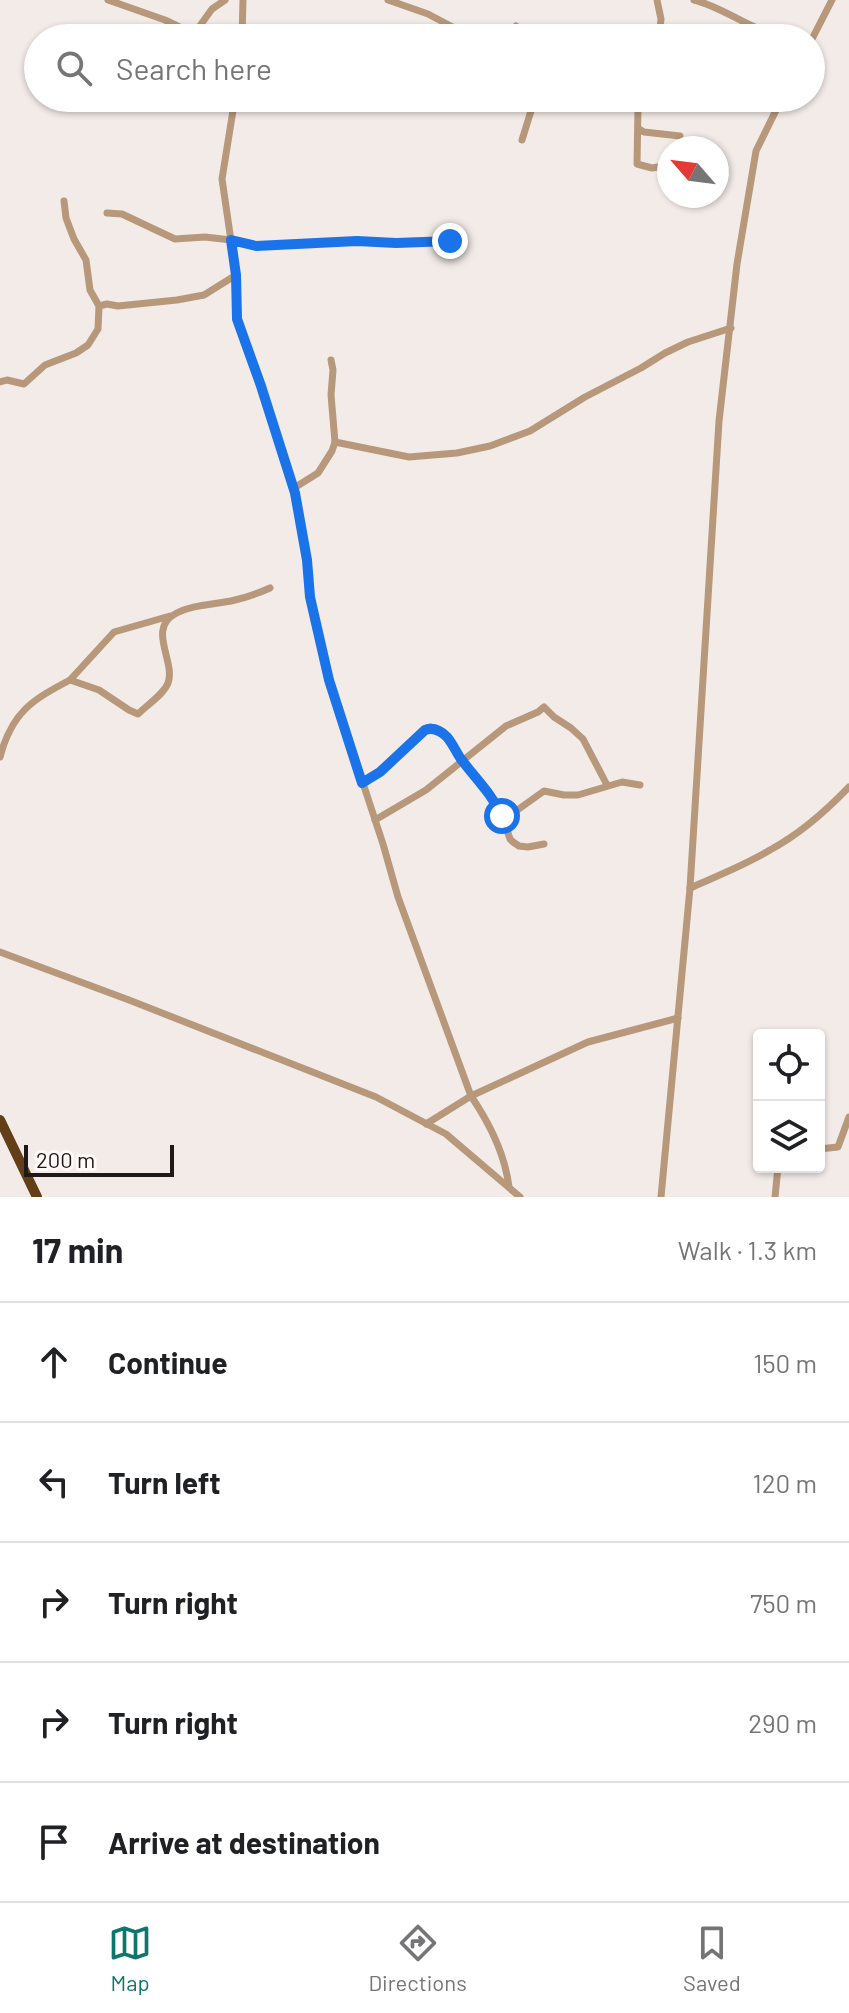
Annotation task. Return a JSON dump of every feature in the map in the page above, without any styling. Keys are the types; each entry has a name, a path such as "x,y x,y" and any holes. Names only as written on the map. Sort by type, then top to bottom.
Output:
{"highway":[{"path":"0,1120 37,1197"}],"street":[{"path":"108,0 173,24"},
{"path":"201,24 212,9 225,0"},
{"path":"242,24 243,0"},
{"path":"388,0 447,24"},
{"path":"657,0 660,24"},
{"path":"694,0 748,24"},
{"path":"820,24 832,0"},
{"path":"233,112 222,179 236,275 237,319 294,488 307,560 310,597 329,680 398,897 471,1096 487,1118 506,1165 509,1187"},
{"path":"522,140 531,112"},
{"path":"638,112 637,164 657,167"},
{"path":"661,1197 690,888 719,421 737,264 756,151 775,112"},
{"path":"639,129 680,136"},
{"path":"0,382 7,380 24,384 45,365 88,345 98,329 99,306 90,290 86,260 66,218 64,201"},
{"path":"107,213 122,214 175,239 205,237 256,246 450,241"},
{"path":"99,306 204,295 236,275"},
{"path":"335,442 409,457 457,453 490,446 530,431 665,353 731,328"},
{"path":"294,488 318,473 335,442 331,360"},
{"path":"0,757 4,743 26,707 70,680 114,632 270,588"},
{"path":"70,680 99,690 138,714 168,684 162,635 164,624 172,615"},
{"path":"375,820 426,790 506,726 544,707 583,739 607,785"},
{"path":"362,783 380,772 430,727 434,728 447,737 489,792 507,826 510,839 519,846 544,844"},
{"path":"516,811 544,791 578,795 626,781 640,785"},
{"path":"690,888 769,851 799,832 849,787"},
{"path":"0,952 376,1097 446,1134 520,1197"},
{"path":"426,1124 471,1096 588,1042 678,1018"},
{"path":"825,1149 839,1146 849,1117"},
{"path":"775,1197 777,1173"}],"route":[{"path":"450,241 256,246 231,240 237,319 295,493 310,597 329,680 362,783 380,772 430,727 447,737 456,753 489,792 502,816"}]}
